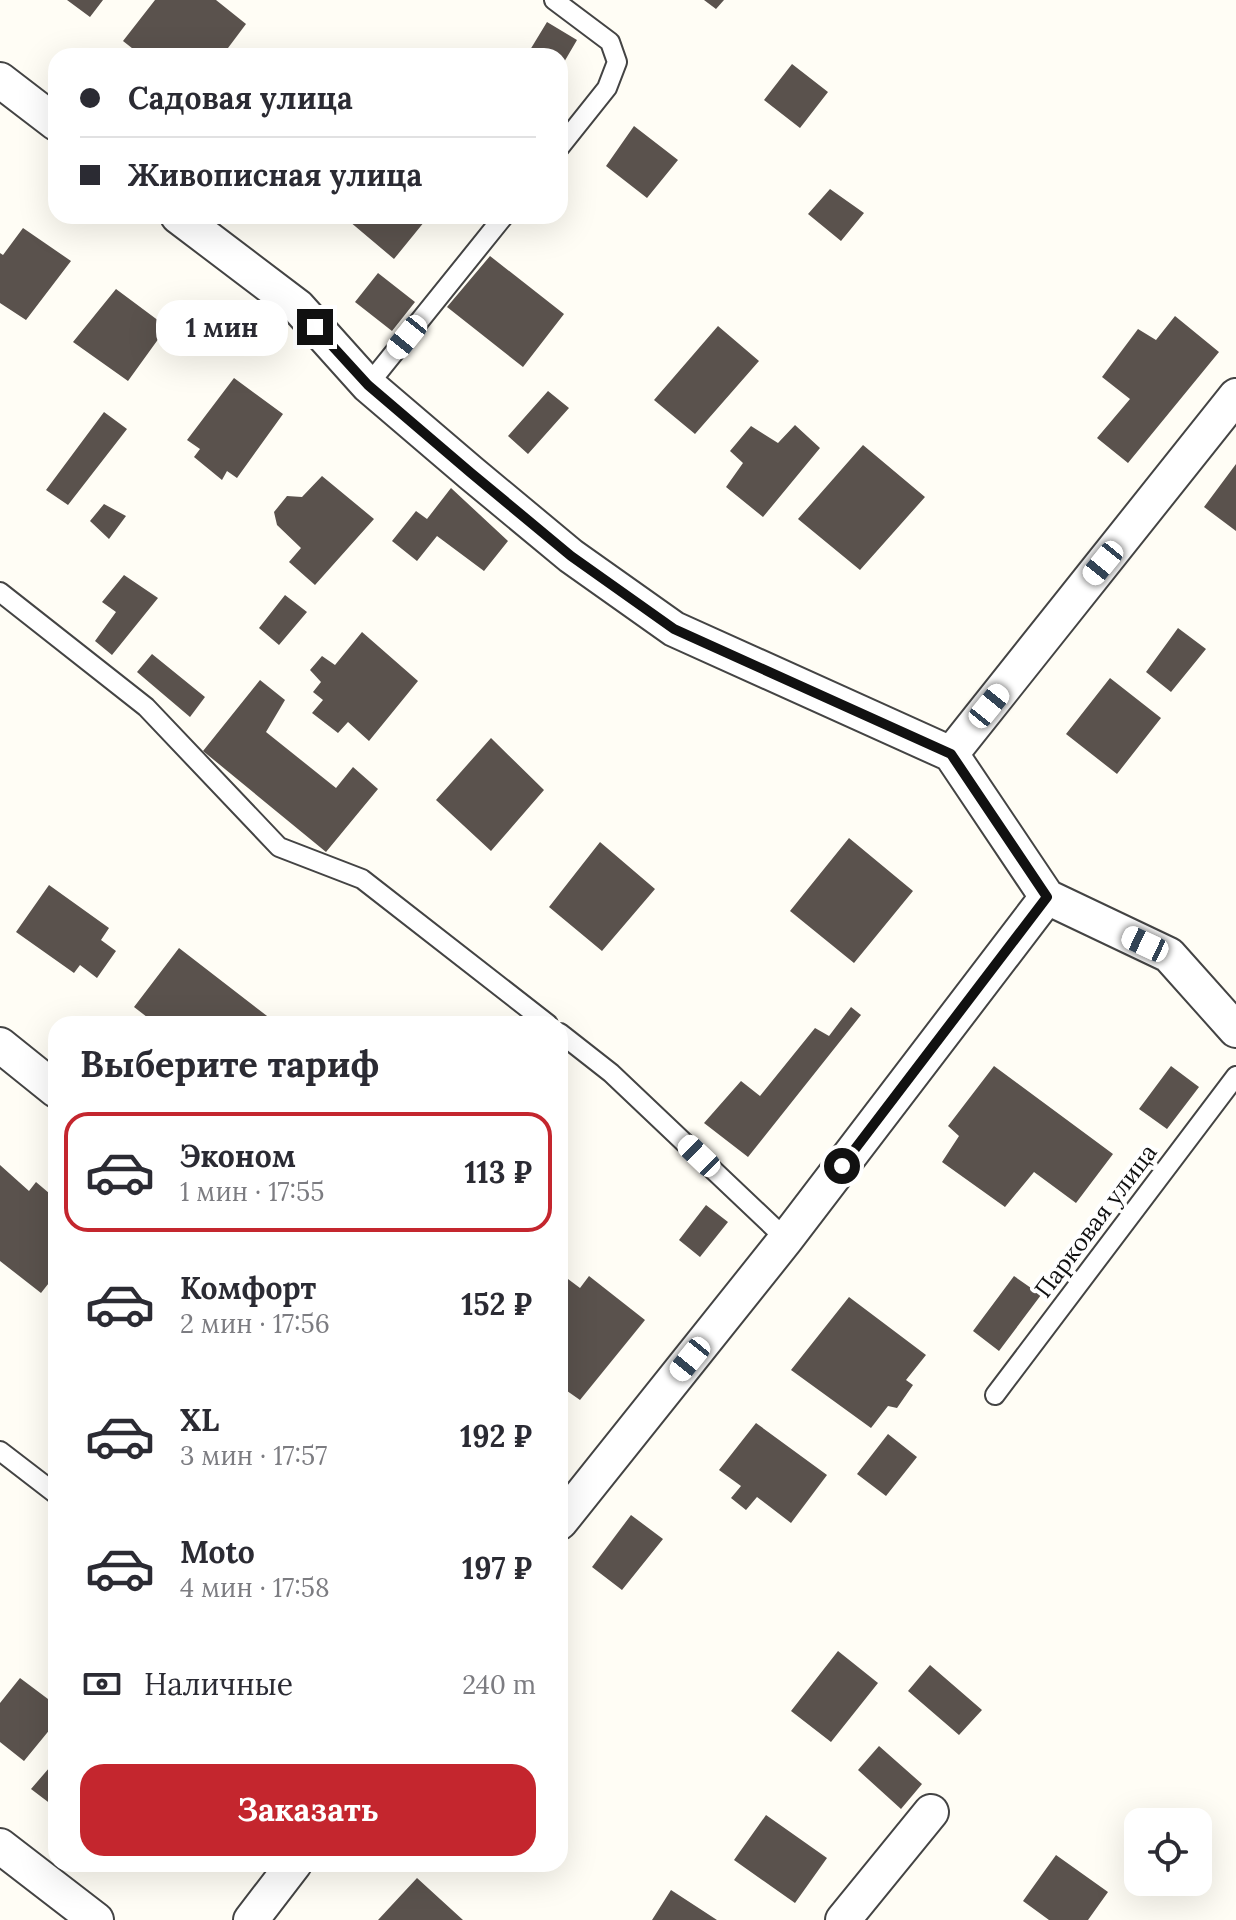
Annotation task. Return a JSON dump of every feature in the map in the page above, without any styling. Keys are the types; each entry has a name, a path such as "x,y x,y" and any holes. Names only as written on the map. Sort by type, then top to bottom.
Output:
{"street":[{"path":"0,80 48,117"},
{"path":"189,224 298,307 368,385 571,556 674,629 951,754 1047,897 1169,955 1236,1030"},
{"path":"951,754 1236,396"},
{"path":"568,1502 786,1239 1047,897"},
{"path":"0,1045 48,1084"},
{"path":"843,1920 931,1812"},
{"path":"0,1846 96,1920"},
{"path":"251,1920 288,1872"}],"lane":[{"path":"554,0 610,42 617,62 607,88 568,137"},
{"path":"368,385 498,224"},
{"path":"0,592 146,707 279,847 362,879 538,1016"},
{"path":"568,1039 611,1073 786,1239"},
{"name":"Парковая улица","path":"995,1395 1236,1076"},
{"path":"0,1451 48,1488"}],"building":[{"path":"67,0 103,0 90,17"},
{"path":"155,0 216,0 246,24 228,48 132,48 123,41"},
{"path":"704,0 724,0 716,9"},
{"path":"547,22 577,40 568,55 568,48 531,48"},
{"path":"792,64 828,92 800,128 764,100"},
{"path":"634,126 678,160 647,198 606,166"},
{"path":"830,189 864,213 841,241 808,214"},
{"path":"352,224 422,224 394,259"},
{"path":"23,228 71,261 26,320 0,303 0,253 3,255"},
{"path":"490,256 564,314 523,367 447,307"},
{"path":"378,273 415,302 392,331 355,302"},
{"path":"116,289 167,327 128,381 73,342"},
{"path":"1175,316 1219,352 1128,463 1097,438 1130,399 1102,377 1138,329 1156,340"},
{"path":"718,326 759,361 695,434 654,400"},
{"path":"234,378 283,414 237,478 227,471 222,480 194,457 200,449 187,440"},
{"path":"548,391 569,408 528,454 508,436"},
{"path":"104,412 127,429 68,505 46,490"},
{"path":"795,425 820,448 763,517 726,487 743,463 730,451 751,426 778,443"},
{"path":"863,445 925,497 860,570 798,519"},
{"path":"1236,464 1236,531 1204,507"},
{"path":"322,476 374,519 315,585 289,562 301,548 277,525 274,512 287,496 302,497"},
{"path":"451,488 508,541 484,571 437,536 417,561 392,541 416,511 427,519"},
{"path":"104,504 126,516 109,539 90,521"},
{"path":"124,575 158,598 112,655 95,641 116,612 102,602"},
{"path":"285,595 307,612 279,645 259,628"},
{"path":"1178,628 1206,649 1171,692 1146,672"},
{"path":"362,632 418,681 369,741 348,722 338,733 312,713 323,700 313,692 321,682 310,670 322,656 335,665"},
{"path":"152,654 205,697 190,717 137,672"},
{"path":"1110,678 1161,718 1117,774 1066,734"},
{"path":"260,680 285,700 266,732 336,788 353,767 378,789 326,852 203,751"},
{"path":"491,738 544,790 491,851 436,800"},
{"path":"849,838 913,891 854,963 790,911"},
{"path":"600,842 655,889 602,951 549,907"},
{"path":"49,885 109,928 101,940 116,951 97,978 80,965 74,973 16,932"},
{"path":"179,948 267,1016 146,1016 134,1007"},
{"path":"851,1007 861,1015 748,1157 704,1123 741,1081 760,1096 815,1028 829,1036"},
{"path":"994,1066 1113,1154 1076,1203 1034,1172 1005,1207 942,1162 959,1136 948,1126"},
{"path":"1171,1066 1199,1087 1167,1129 1139,1109"},
{"path":"0,1165 29,1191 36,1182 48,1192 48,1284 41,1293 0,1261"},
{"path":"706,1205 728,1222 700,1257 679,1240"},
{"path":"589,1276 645,1320 580,1400 568,1392 568,1279 580,1288"},
{"path":"1014,1276 1041,1295 999,1351 973,1331"},
{"path":"849,1297 926,1355 906,1380 913,1385 897,1408 888,1406 871,1428 791,1370"},
{"path":"756,1423 827,1475 791,1523 757,1497 746,1510 731,1498 741,1486 719,1470"},
{"path":"888,1434 917,1457 886,1496 857,1474"},
{"path":"631,1515 663,1539 622,1590 592,1567"},
{"path":"838,1651 878,1683 831,1742 791,1711"},
{"path":"930,1665 982,1710 959,1735 908,1691"},
{"path":"20,1678 48,1699 48,1732 24,1761 0,1742 0,1703"},
{"path":"879,1746 922,1784 901,1809 858,1770"},
{"path":"48,1769 48,1802 31,1789"},
{"path":"766,1815 827,1858 795,1903 734,1860"},
{"path":"1056,1855 1108,1892 1088,1920 1049,1920 1023,1901"},
{"path":"417,1878 463,1920 378,1920"},
{"path":"671,1890 717,1920 652,1920"}],"route":[{"path":"315,327 368,385 471,473 571,556 674,629 951,754 1047,897 842,1166"}]}
